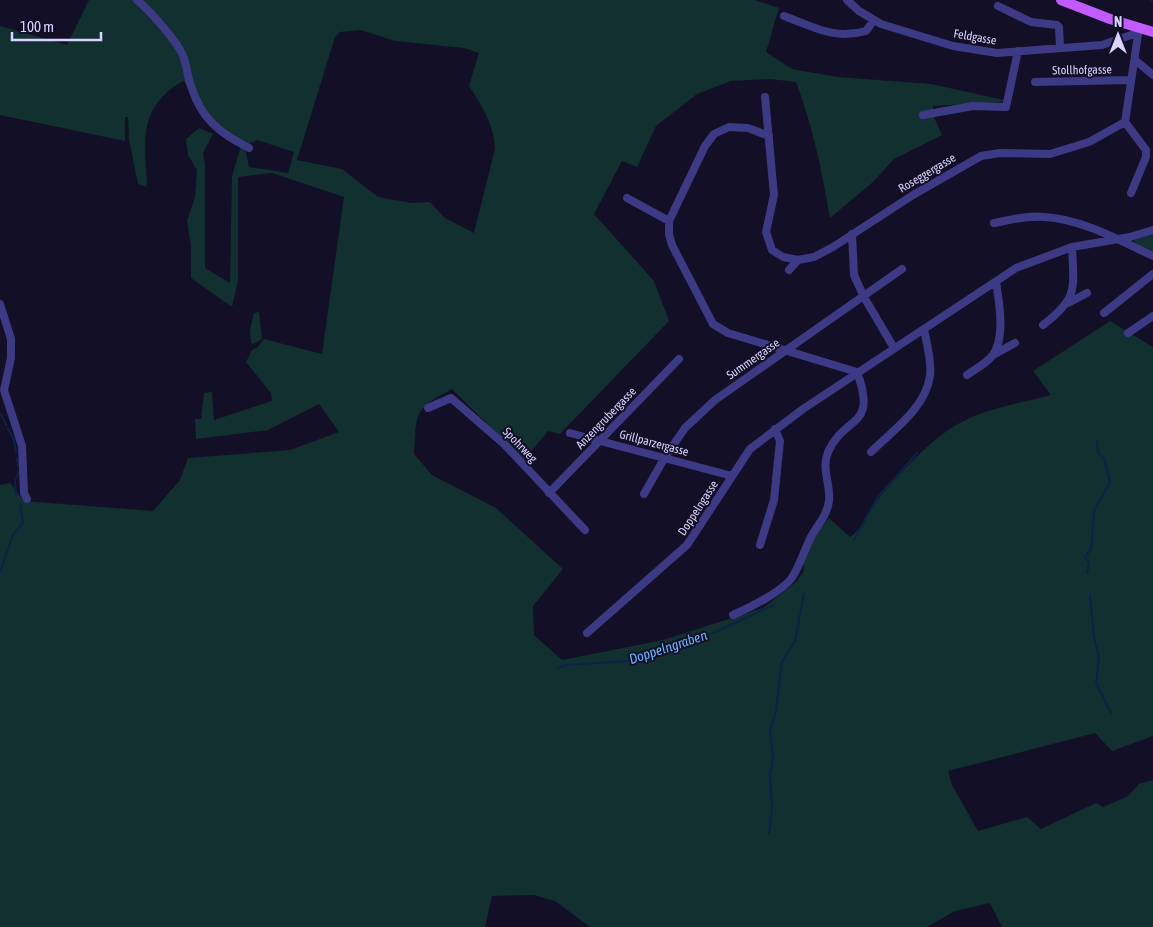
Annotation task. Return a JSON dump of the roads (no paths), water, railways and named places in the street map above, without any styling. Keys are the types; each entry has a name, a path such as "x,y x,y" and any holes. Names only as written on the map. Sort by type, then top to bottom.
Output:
{"main road":[{"path":"1061,0 1138,31 1153,32"}],"street":[{"path":"137,0 156,18 183,54 191,87 210,122 226,137 248,148"},
{"name":"Feldgasse","path":"847,0 874,20 953,46 998,53 1102,45 1138,31"},
{"path":"998,6 1031,22 1057,25 1059,27 1060,47"},
{"path":"784,16 832,34 850,36 866,31 874,20"},
{"path":"1131,193 1146,157 1146,150 1125,122 1138,31"},
{"path":"170,50 171,38"},
{"path":"923,115 973,106 1006,107 1018,52"},
{"path":"1135,60 1153,75"},
{"name":"Stollhofgasse","path":"1035,82 1130,80"},
{"path":"765,97 774,196 766,232 772,250 783,257 798,260"},
{"name":"Roseggergasse","path":"798,260 814,257 913,195 981,156 1000,153 1050,154 1089,142 1125,122"},
{"path":"733,615 758,604 792,578 812,535 826,515 829,500 825,468 828,453 838,438 862,415 865,404 857,372 728,333 713,324 668,234 669,221 705,146 714,134 729,127 748,128 769,136"},
{"path":"627,198 669,221"},
{"path":"994,223 1044,216 1069,221 1118,239 1153,256"},
{"name":"Doppelngasse","path":"587,633 687,545 750,449 775,429 857,372 924,330 1016,268 1072,247 1118,239 1153,230"},
{"path":"852,234 854,275 864,297 894,348"},
{"path":"1068,303 1073,290 1072,247"},
{"path":"789,270 798,260"},
{"name":"Summergasse","path":"644,494 665,457 685,428 715,400 902,269"},
{"path":"1104,313 1153,274"},
{"path":"993,355 999,336 1001,313 996,282"},
{"path":"1042,325 1068,303 1087,292"},
{"path":"0,304 8,325 12,345 5,394 17,424 22,446 24,492 27,500"},
{"path":"1128,333 1153,316"},
{"path":"871,452 920,404 926,392 930,375 924,330"},
{"path":"967,375 993,355 1015,343"},
{"name":"Anzengrubergasse","path":"549,493 679,359"},
{"name":"Spohrweg","path":"428,408 451,398 504,444 586,530"},
{"path":"760,545 774,500 780,441 775,429"},
{"name":"Grillparzergasse","path":"570,433 732,476"}],"waterway":[{"path":"1,414 6,425"},
{"path":"8,429 14,440 16,453"},
{"path":"1087,573 1089,563 1085,557 1091,549 1094,511 1110,482 1104,458 1098,453 1097,442"},
{"name":"Doppelngraben","path":"854,540 877,498 917,453"},
{"path":"17,458 18,466"},
{"path":"16,494 15,481 19,471"},
{"path":"0,572 13,535 23,523 20,504"},
{"path":"769,833 772,809 770,776 773,755 770,731 776,711 782,662 795,641 804,594"},
{"path":"1090,595 1094,638 1099,657 1096,683 1111,713"},
{"name":"Doppelngraben","path":"557,669 565,665 628,661 652,650 713,633 774,605"}]}
